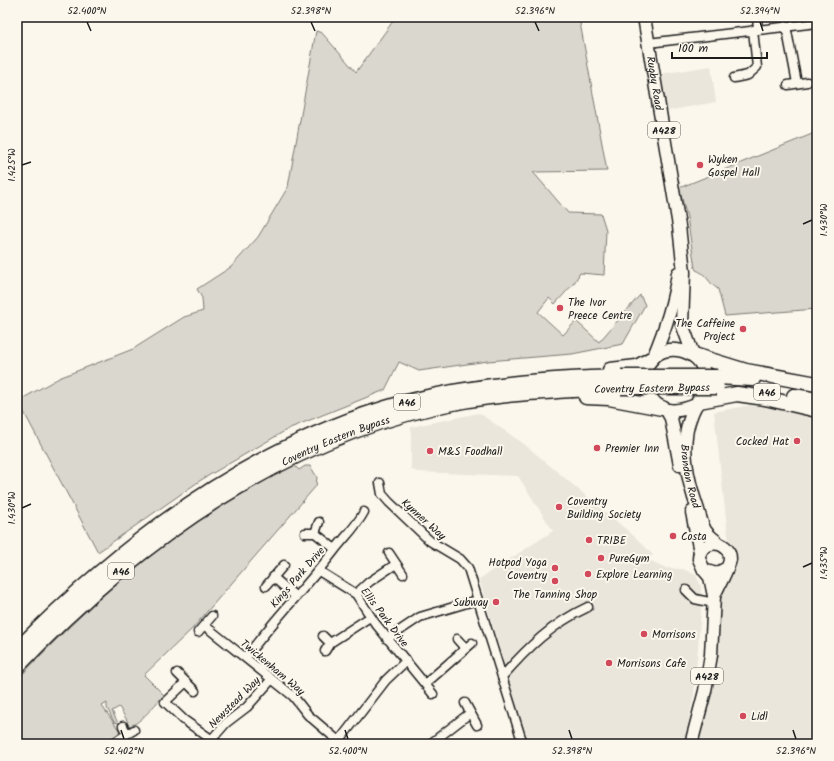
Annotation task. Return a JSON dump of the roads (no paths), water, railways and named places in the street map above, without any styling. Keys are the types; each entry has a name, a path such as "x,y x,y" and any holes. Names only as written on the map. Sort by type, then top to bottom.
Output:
{"highway":[{"path":"694,355 746,371 817,384"},
{"path":"211,490 243,463 308,430 364,409 402,397 458,384 517,375 568,370 626,370 637,368 652,359"},
{"name":"Coventry Eastern Bypass","path":"17,650 63,605 124,553 153,530 211,490 270,456 310,436 371,413 404,403 459,391 519,382 717,382 751,378 817,389"},
{"name":"Coventry Eastern Bypass","path":"17,667 73,612 108,581 194,514 236,488 282,463 342,436 422,410 463,401 621,382"},
{"name":"Coventry Eastern Bypass","path":"717,382 748,389 817,400"},
{"path":"699,403 737,394 765,398 817,410"},
{"path":"236,488 346,441 426,416 484,404 567,396 609,398 664,408"}],"main road":[{"name":"Rugby Road","path":"644,17 673,183 681,244 684,272 682,324 694,355"},
{"name":"Rugby Road","path":"652,359 664,333 672,304 681,244"},
{"path":"668,350 679,350 694,355 704,371 705,383 699,403 679,410 664,408 651,398 645,383 645,373 652,359 668,350"},
{"name":"Brandon Road","path":"699,403 691,415 686,433 688,476 705,531 718,544"},
{"name":"Brandon Road","path":"664,408 671,418 700,552"},
{"path":"718,544 726,548 729,555 729,563 726,568 716,574 704,570 699,563 700,552 707,545 718,544"},
{"name":"A428","path":"714,600 726,568"},
{"name":"A428","path":"692,744 705,691 711,655 714,600 710,577 704,570"}],"street":[{"path":"734,78 748,75 757,67 756,17"},
{"path":"648,44 817,23"},
{"path":"786,26 797,83"},
{"path":"788,85 807,82"},
{"name":"Kynner Way","path":"380,483 382,494 406,519 430,541 464,564 470,573 477,600 523,744"},
{"name":"Kings Park Drive","path":"246,657 273,621 320,571 335,549 359,522 364,512"},
{"path":"315,533 319,522"},
{"path":"305,533 315,533 335,549"},
{"path":"388,553 403,574"},
{"path":"356,594 369,582 396,564"},
{"path":"266,586 284,565"},
{"name":"Ellis Park Drive","path":"320,571 356,594 370,618 433,694"},
{"path":"273,577 296,597"},
{"path":"686,590 695,598 714,600"},
{"path":"387,639 420,617 477,600"},
{"path":"502,676 521,655 550,628 588,607"},
{"path":"198,632 212,616"},
{"path":"325,651 330,643 370,618"},
{"name":"Twickenham Way","path":"204,625 246,657 271,680 293,696 308,715 341,743"},
{"path":"323,636 330,643"},
{"path":"457,639 465,648"},
{"path":"425,684 472,643"},
{"path":"341,743 382,684 405,662"},
{"path":"177,673 195,691"},
{"name":"Newstead Way","path":"215,741 226,723 247,707 271,680"},
{"path":"186,682 165,702 184,720 215,741"},
{"path":"465,703 477,725"},
{"path":"430,744 470,713"},
{"path":"112,744 131,732 123,726"}],"place":[{"name":"Wyken Gospel Hall","path":"700,165"},
{"name":"The Ivor Preece Centre","path":"560,308"},
{"name":"The Caffeine Project","path":"743,329"},
{"name":"Cocked Hat","path":"797,441"},
{"name":"Premier Inn","path":"597,448"},
{"name":"M&S Foodhall","path":"430,451"},
{"name":"Coventry Building Society","path":"559,507"},
{"name":"Costa","path":"673,536"},
{"name":"TRIBE","path":"589,540"},
{"name":"PureGym","path":"601,558"},
{"name":"Hotpod Yoga Coventry","path":"555,568"},
{"name":"Explore Learning","path":"588,574"},
{"name":"The Tanning Shop","path":"555,581"},
{"name":"Subway","path":"496,602"},
{"name":"Morrisons","path":"644,634"},
{"name":"Morrisons Cafe","path":"609,663"},
{"name":"Lidl","path":"743,716"}]}
